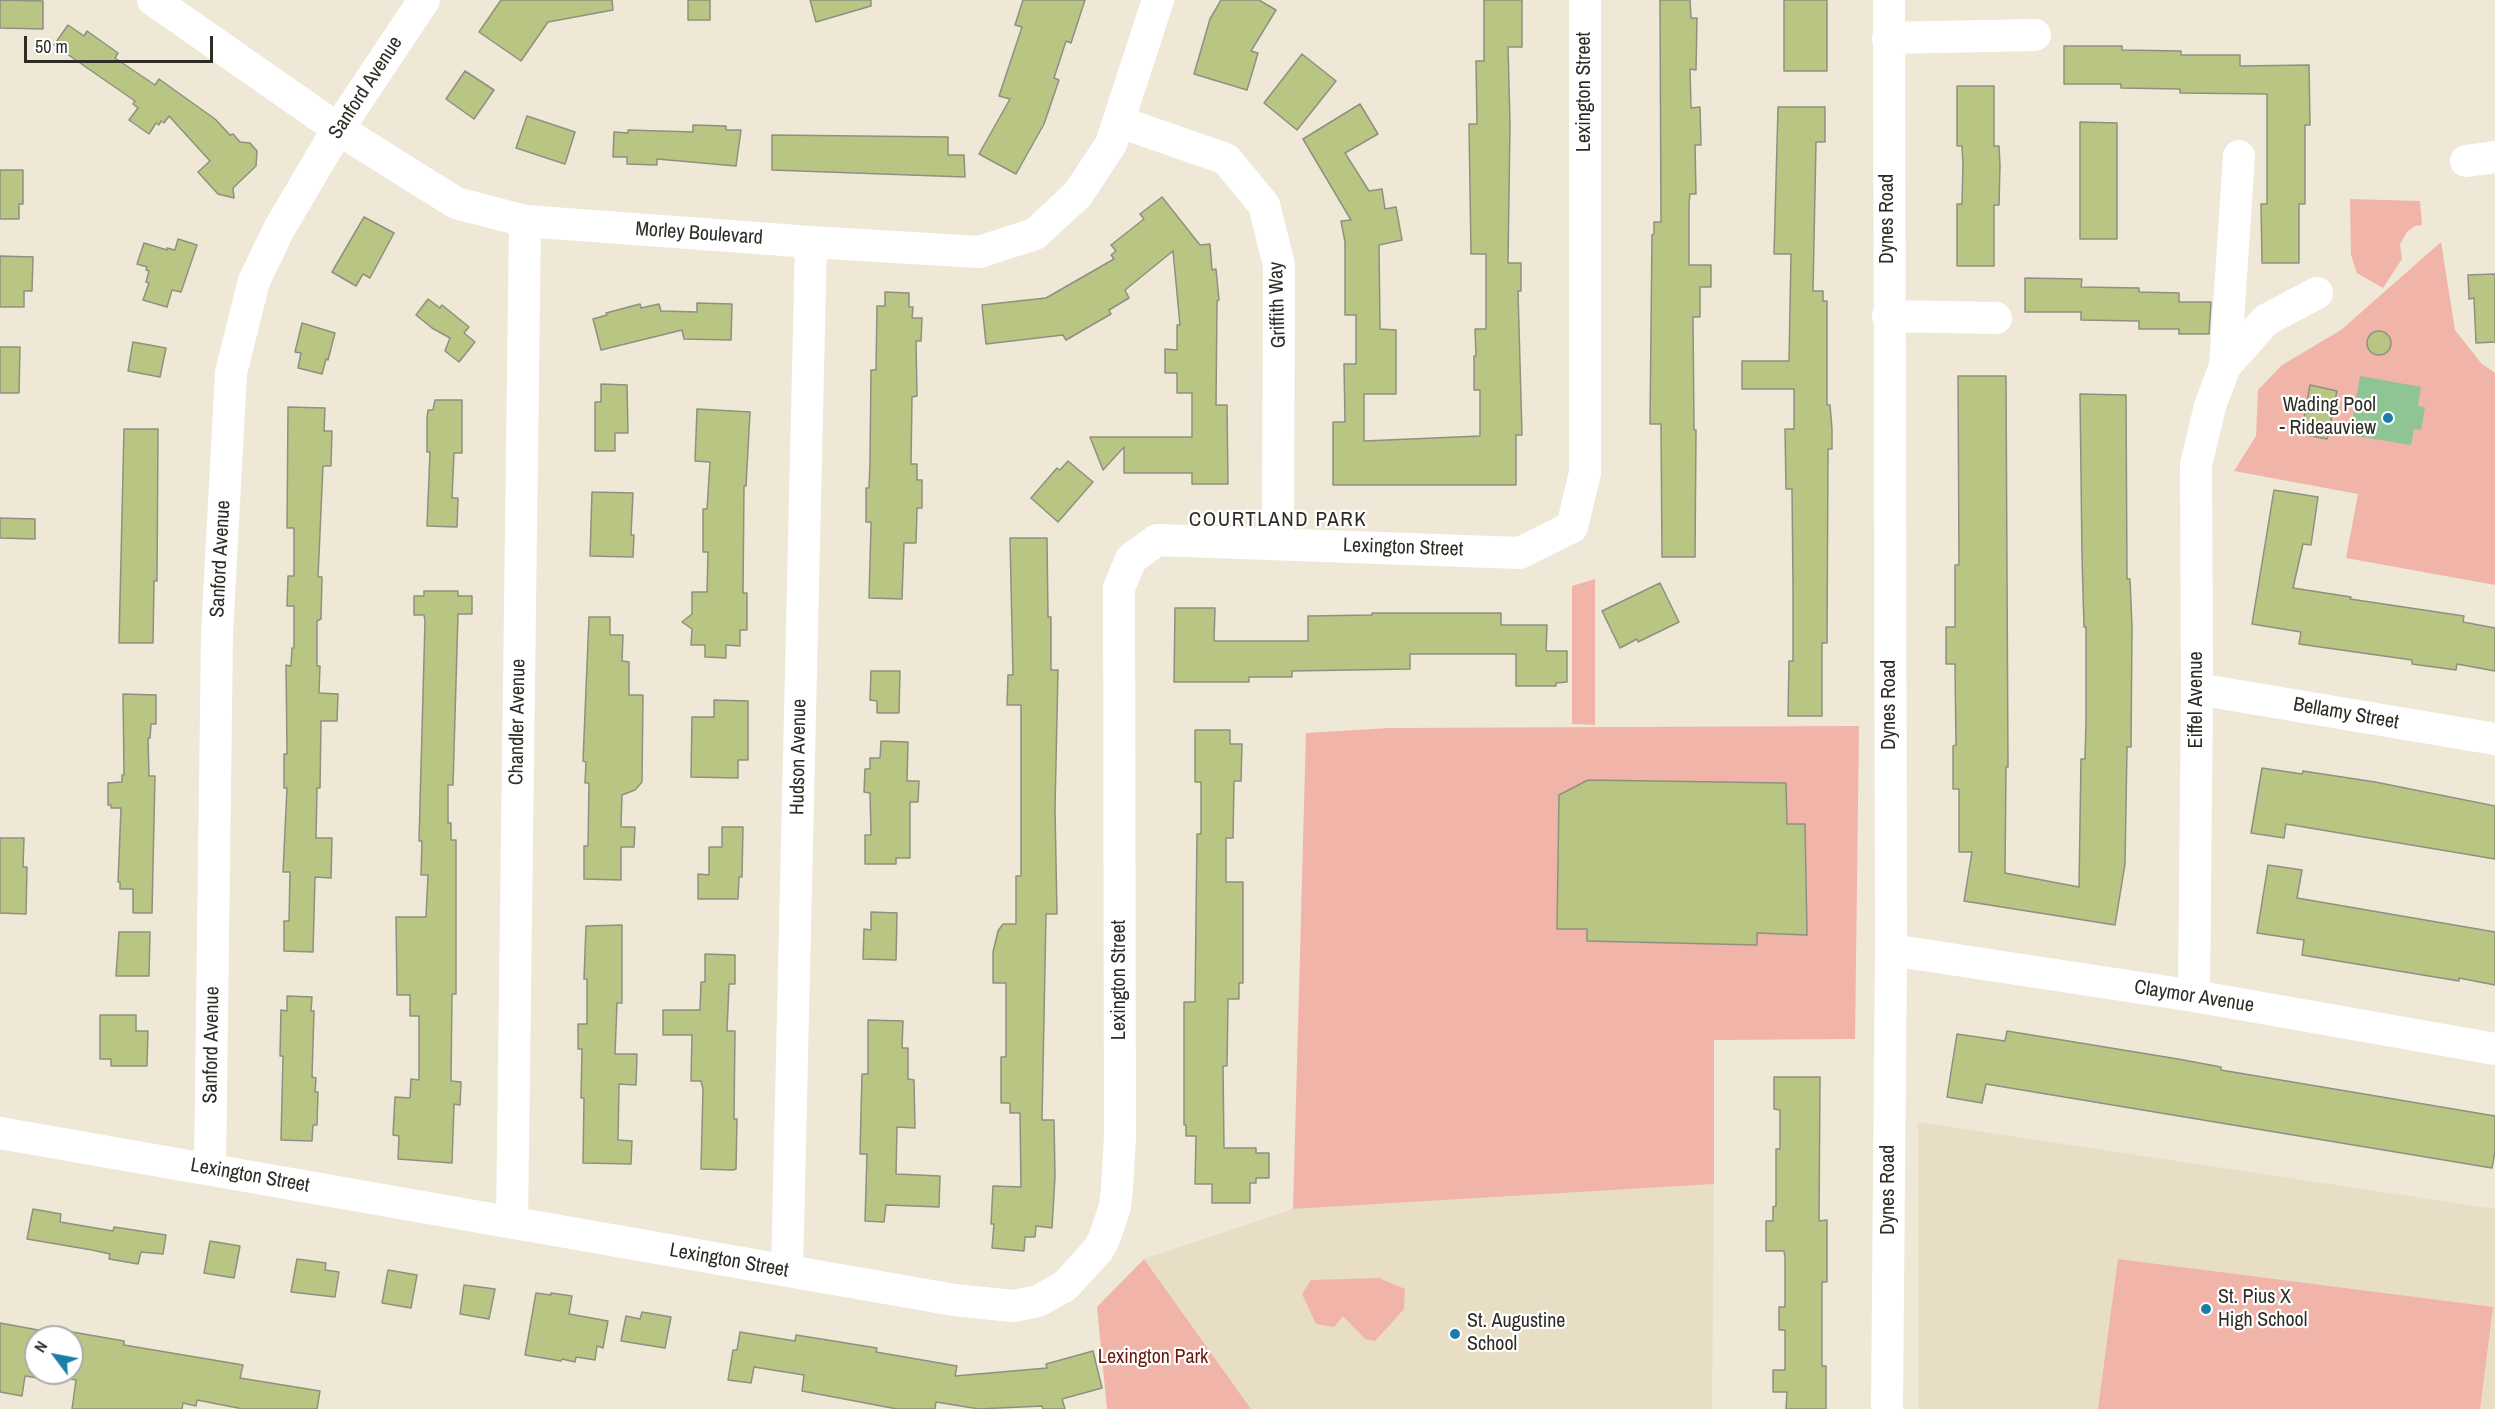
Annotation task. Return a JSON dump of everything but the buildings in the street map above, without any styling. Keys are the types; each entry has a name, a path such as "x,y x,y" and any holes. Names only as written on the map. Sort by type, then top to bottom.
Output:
{"street":[{"name":"Morley Boulevard","path":"153,0 338,129 456,203 525,221 979,252 1035,234 1078,194 1111,144 1158,0"},
{"name":"Sanford Avenue","path":"210,1169 218,633 231,373 254,280 279,229 338,129 424,0"},
{"name":"Lexington Street","path":"0,1133 954,1300 1012,1306 1038,1300 1065,1286 1098,1250 1115,1207 1120,1137 1119,588 1131,559 1157,540 1520,553 1572,528 1585,473 1586,0"},
{"name":"Dynes Road","path":"1887,1409 1891,950 1888,0"},
{"path":"1888,38 2035,35"},
{"name":"Griffith Way","path":"1120,122 1226,159 1263,206 1279,265 1278,543"},
{"path":"2225,366 2239,156"},
{"name":"Chandler Avenue","path":"512,1223 525,221"},
{"name":"Hudson Avenue","path":"787,1271 811,242"},
{"path":"2225,366 2266,320 2317,293"},
{"path":"1888,316 1996,318"},
{"name":"Eiffel Avenue","path":"2194,996 2197,689 2196,465 2210,406 2225,366"},
{"name":"Bellamy Street","path":"2197,689 2495,739"},
{"name":"Claymor Avenue","path":"1891,950 2194,996 2495,1049"}],"shaded area":[{"name":"Wading Pool - Rideauview","path":"2360,376 2421,387 2418,406 2425,407 2421,430 2414,429 2411,445 2350,435"},
{"name":"St. Pius X High School","path":"1918,1122 2495,1209 2495,1409 1918,1409"},
{"name":"St. Augustine School","path":"1714,1184 1712,1409 1251,1409 1144,1259 1293,1209"}],"green space":[{"path":"2350,199 2420,201 2422,225 2415,226 2407,232 2400,244 2402,259 2383,288 2357,273 2351,255"},
{"path":"2441,242 2455,330 2481,363 2495,373 2495,585 2346,558 2358,494 2234,471 2256,436 2258,390 2282,365 2341,330"},
{"path":"1595,579 1595,725 1572,724 1572,586"},
{"path":"1859,726 1855,1039 1714,1040 1714,1184 1293,1209 1306,733 1389,728"},
{"name":"Lexington Park","path":"1144,1259 1251,1409 1107,1409 1097,1307"},
{"path":"2118,1259 2493,1307 2480,1409 2098,1409"},
{"path":"1379,1278 1405,1289 1404,1309 1375,1341 1365,1339 1343,1316 1334,1327 1316,1324 1302,1294 1311,1280"}],"place":[{"name":"Wading Pool - Rideauview","path":"2388,418"},
{"name":"St. Pius X High School","path":"2206,1309"},
{"name":"St. Augustine School","path":"1455,1334"}],"district":[{"name":"COURTLAND PARK","path":"1278,520"}]}
